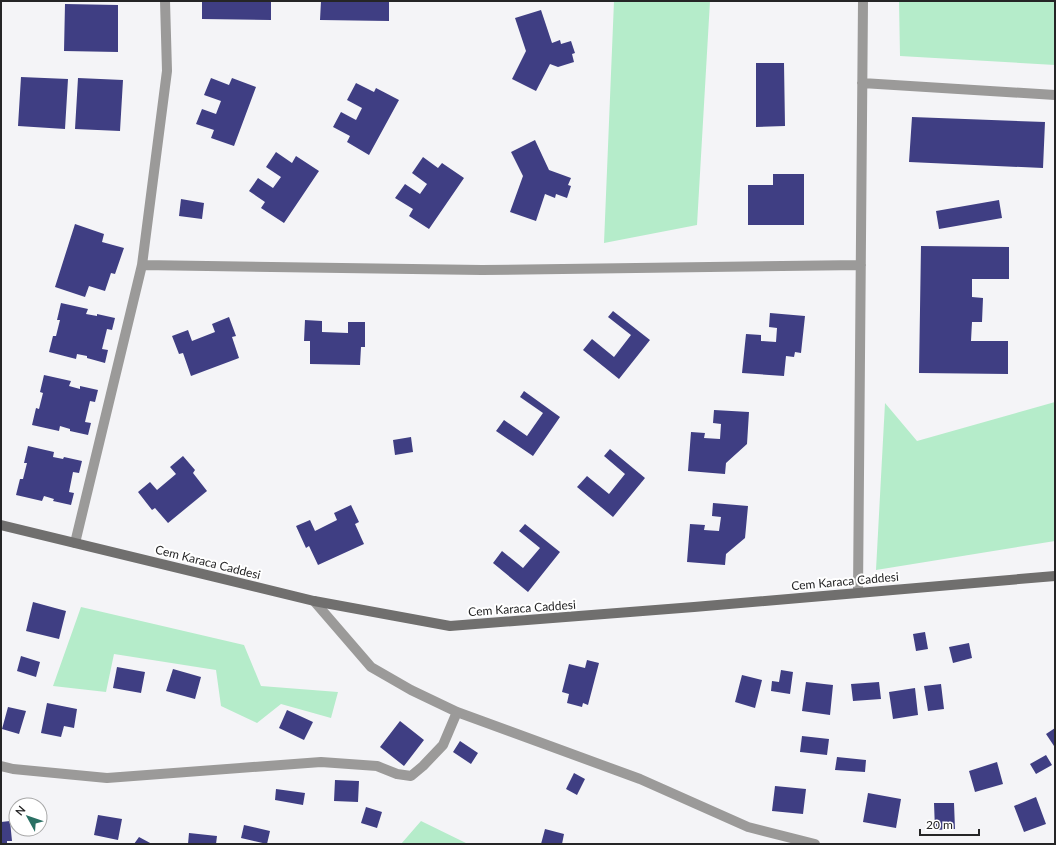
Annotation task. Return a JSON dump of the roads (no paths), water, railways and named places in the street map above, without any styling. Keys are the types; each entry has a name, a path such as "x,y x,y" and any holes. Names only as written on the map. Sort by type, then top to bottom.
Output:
{"street":[{"path":"76,544 142,265 167,71 165,1"},
{"path":"858,593 863,1"},
{"path":"862,83 1055,94"},
{"path":"142,265 482,270 861,265"},
{"name":"Cem Karaca Caddesi","path":"1,525 314,601 450,626 1055,576"},
{"path":"314,601 371,667 411,690 457,712 640,779 748,827 815,844"},
{"path":"1,766 13,769 106,778 322,762 377,766 397,774 411,776 443,745 457,712"}]}
